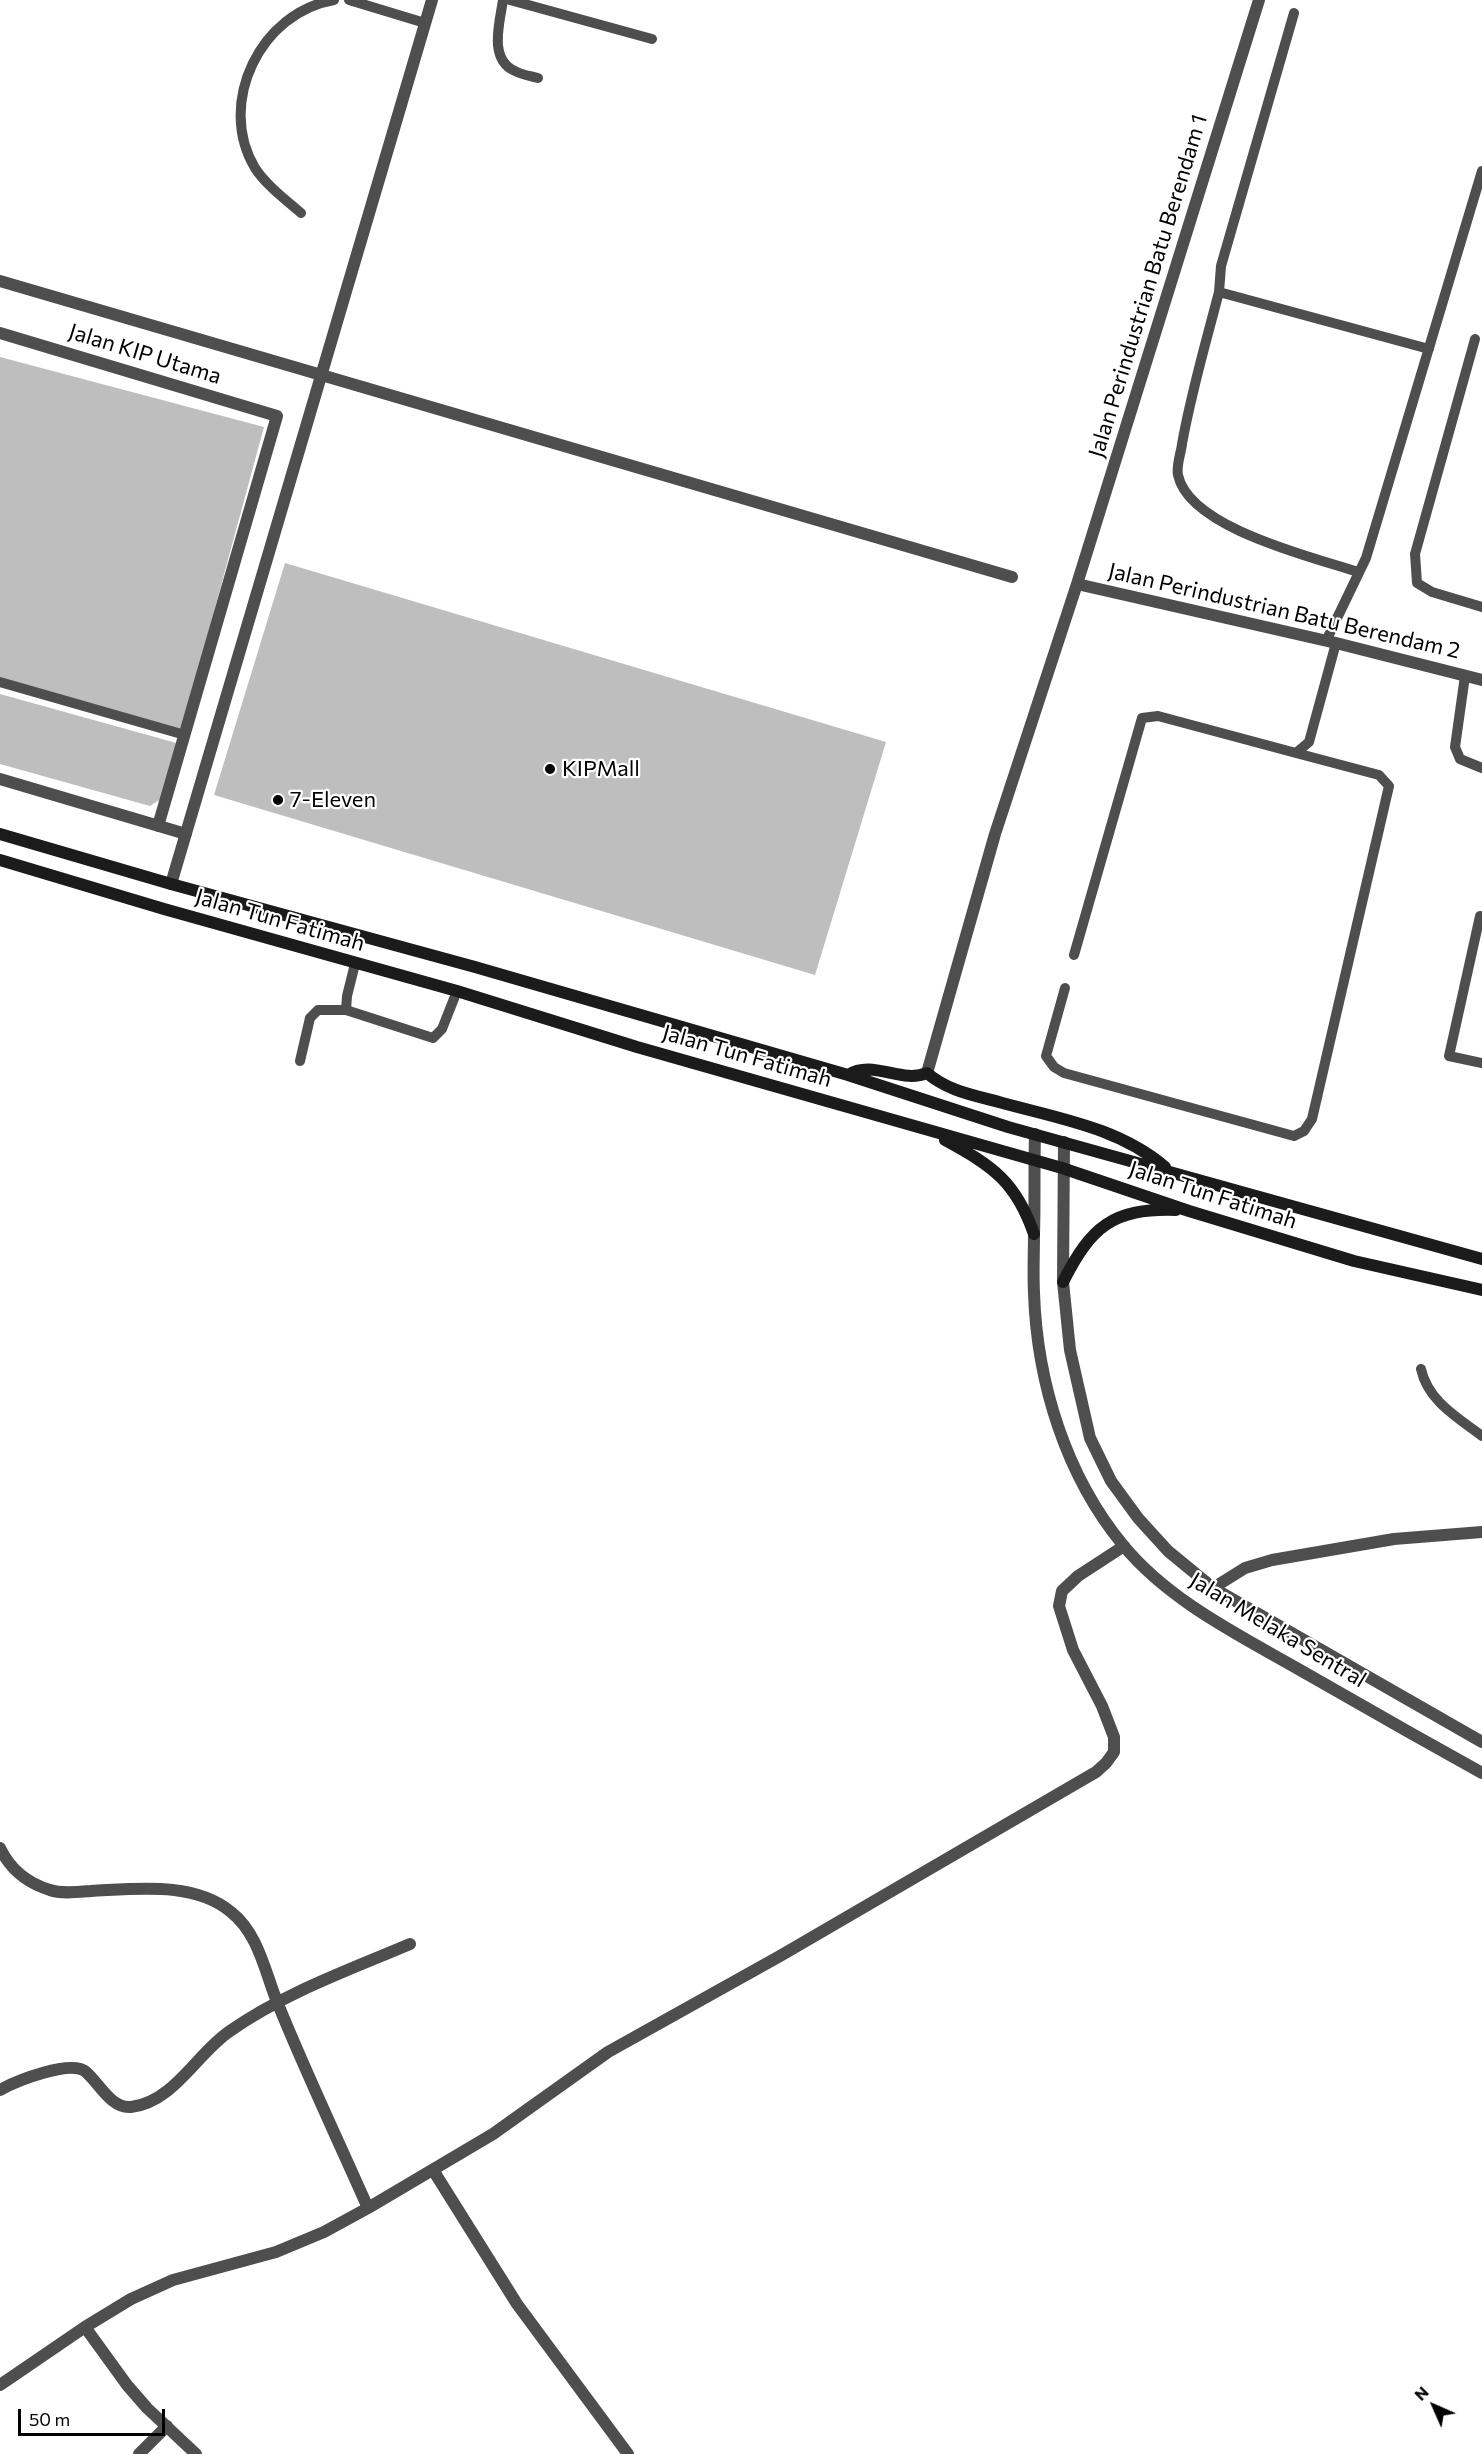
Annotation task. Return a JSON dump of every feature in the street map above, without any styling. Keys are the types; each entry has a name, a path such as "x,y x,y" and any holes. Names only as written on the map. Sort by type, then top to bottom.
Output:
{"main road":[{"name":"Jalan Tun Fatimah","path":"0,834 171,884 475,966 848,1075 1035,1134 1482,1259"},
{"name":"Jalan Tun Fatimah","path":"0,860 355,964 457,991 637,1047 1062,1168 1189,1211 1354,1261 1482,1290"},
{"path":"848,1075 857,1069 873,1069 909,1077 927,1072 950,1089 1100,1130 1141,1149 1168,1170"},
{"path":"923,1128 963,1149 1003,1179 1017,1195 1035,1234"},
{"path":"1063,1282 1076,1257 1092,1235 1110,1220 1154,1209 1189,1211"}],"street":[{"path":"171,884 432,0"},
{"name":"Jalan Perindustrian Batu Berendam 1","path":"927,1072 995,834 1077,584 1259,0"},
{"path":"0,281 1012,577"},
{"name":"Jalan KIP Utama","path":"0,333 277,416 185,735"},
{"name":"Jalan Perindustrian Batu Berendam 2","path":"1077,584 1331,642 1482,680"},
{"path":"158,826 185,735"},
{"path":"0,779 186,834"},
{"name":"Jalan Melaka Sentral","path":"1035,1134 1035,1306 1045,1380 1054,1416 1094,1506 1124,1546 1150,1572 1196,1609 1241,1637 1482,1773"},
{"name":"Jalan Melaka Sentral","path":"1064,1142 1062,1168 1063,1282 1070,1350 1090,1438 1111,1481 1138,1518 1168,1551 1213,1588 1482,1742"},
{"path":"1213,1588 1245,1569 1272,1560 1394,1539 1482,1532"},
{"path":"0,2385 85,2327 131,2299 163,2284 276,2252 324,2232 368,2208 493,2134 608,2052 780,1956 1096,1772 1114,1752 1114,1737 1102,1706 1073,1650 1059,1606 1062,1591 1086,1571 1124,1546"},
{"path":"0,1848 6,1861 26,1881 52,1891 137,1889 184,1892 211,1898 233,1912 262,1957 277,2002 368,2208"},
{"path":"0,2090 34,2075 74,2068 85,2071 95,2084 116,2102 130,2108 154,2099 185,2078 211,2046 230,2031 277,2002 410,1944"},
{"path":"433,2170 517,2304 628,2454"},
{"path":"85,2327 126,2385 196,2454"},
{"path":"139,2454 167,2426"}],"lane":[{"path":"301,213 255,168 244,141 240,108 246,76 265,44 289,18 316,3 334,0"},
{"path":"349,0 425,23"},
{"path":"503,0 496,42 503,59 513,71 538,78"},
{"path":"510,0 652,39"},
{"path":"1294,12 1221,266 1219,292 1185,428 1178,473 1182,487 1203,512 1260,541 1358,572"},
{"path":"1296,753 1309,742 1331,642 1358,572 1366,558 1482,171"},
{"path":"1219,292 1429,349"},
{"path":"1475,339 1415,554 1418,583 1432,592 1482,607"},
{"path":"1465,676 1455,747 1460,759 1482,768"},
{"path":"0,682 185,735"},
{"path":"1065,988 1046,1056 1054,1067 1064,1073 1294,1136 1304,1131 1312,1119 1389,786 1379,775 1158,716 1142,718 1074,955"},
{"path":"1480,916 1449,1056 1482,1063"},
{"path":"346,1010 346,996 355,964"},
{"path":"300,1061 309,1018 318,1010 346,1010 433,1038 442,1029 457,991"},
{"path":"1421,1369 1424,1384 1433,1397 1482,1436"}],"building":[{"path":"0,357 264,427 179,732 0,677"},
{"name":"KIPMall","path":"285,563 886,742 815,975 214,795"},
{"path":"0,694 180,744 164,797 150,806 0,764"}],"place":[{"name":"KIPMall","path":"550,769"},
{"name":"7-Eleven","path":"278,800"}]}
